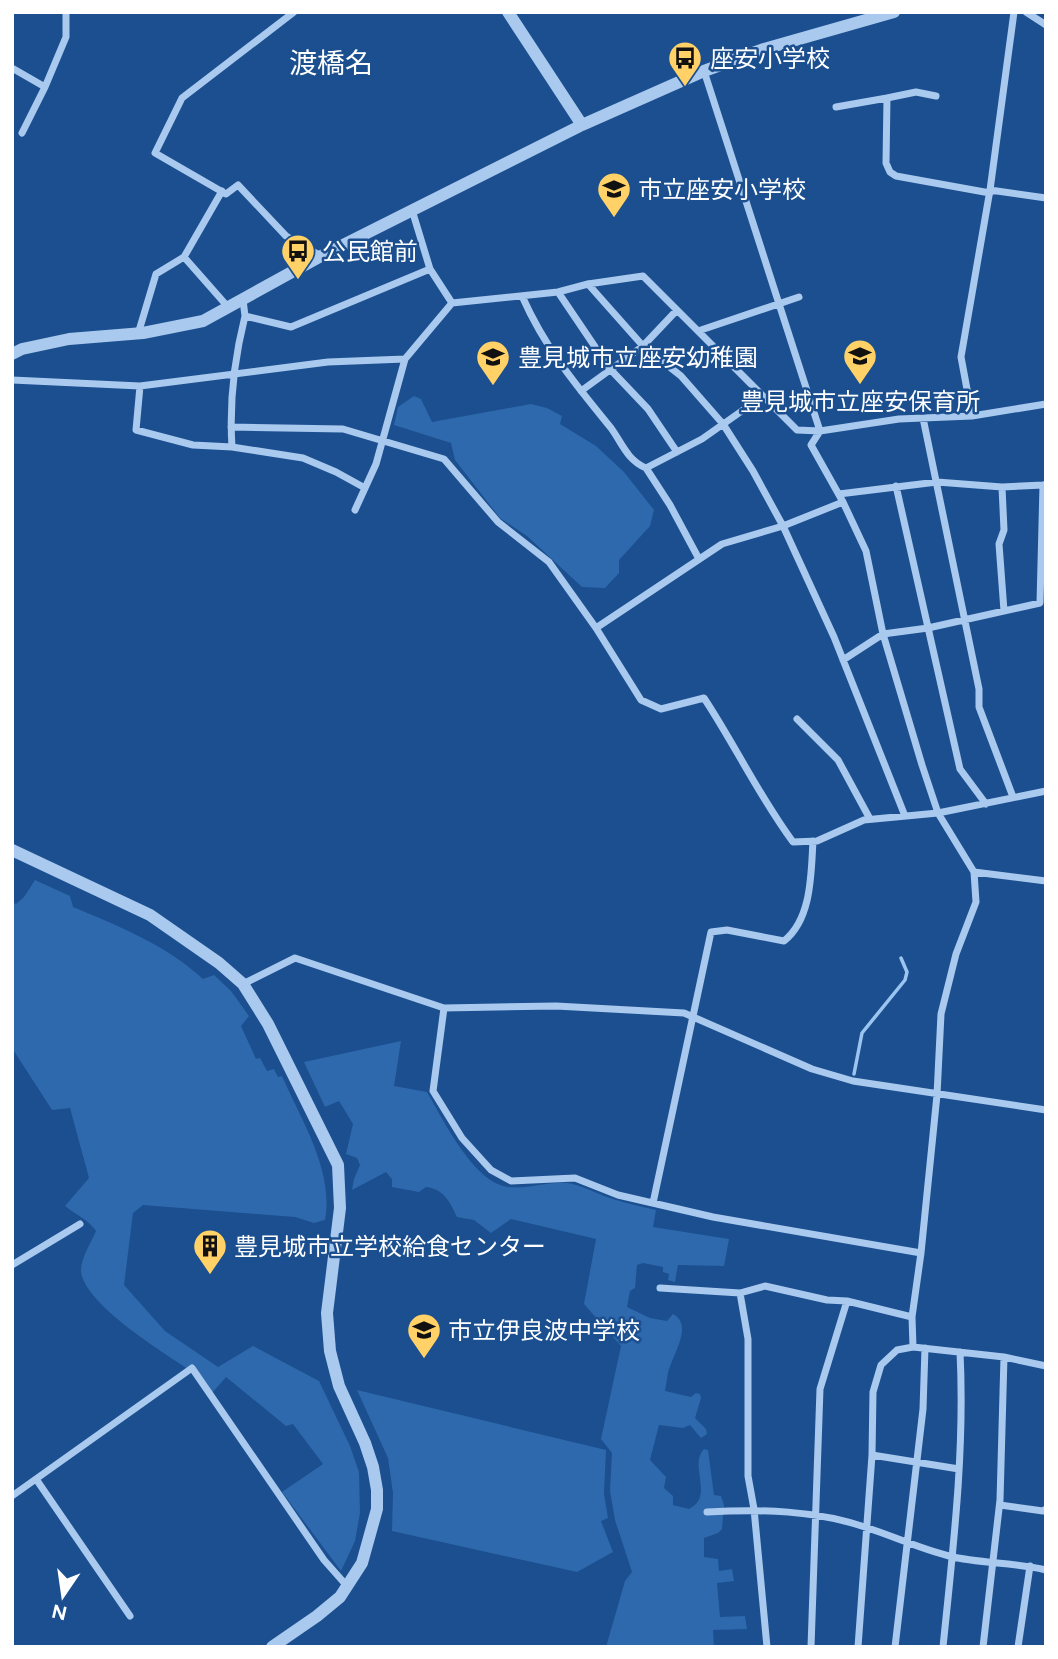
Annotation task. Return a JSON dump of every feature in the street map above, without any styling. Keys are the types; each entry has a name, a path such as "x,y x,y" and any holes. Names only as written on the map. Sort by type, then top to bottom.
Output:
{"street":[{"path":"22,134 66,37 66,12"},
{"path":"294,12 182,98 155,153 226,194 239,185 286,236 321,256"},
{"path":"508,12 582,125"},
{"path":"12,354 22,349 69,339 138,334 203,321 321,256 582,125 704,71 764,49 894,12"},
{"path":"972,416 961,357 990,191 1014,12"},
{"path":"1026,12 1046,25"},
{"path":"12,68 45,87"},
{"path":"704,71 820,431"},
{"path":"836,107 916,92 936,96"},
{"path":"887,98 886,163 890,172 896,176 1046,198"},
{"path":"138,334 156,274 184,257 222,191"},
{"path":"412,210 430,269 452,303"},
{"path":"184,257 229,308"},
{"path":"245,316 291,327 430,269"},
{"path":"355,510 376,464 405,359 452,303 558,292 588,284 643,276 797,430 820,431 899,419 972,416 1046,404"},
{"path":"588,284 643,346 681,376 723,424 753,471 783,526 843,660 905,816"},
{"path":"558,292 610,369 648,409 677,452"},
{"path":"522,296 557,361 613,430 623,449 638,465 646,468 670,505 699,559"},
{"path":"698,331 799,297"},
{"path":"232,447 233,373 245,316 243,300"},
{"path":"581,391 643,346 677,310"},
{"path":"12,380 140,386 328,362 405,359"},
{"path":"140,386 136,430 193,445 232,447 303,458 365,488"},
{"path":"646,468 702,439 763,396"},
{"path":"923,418 966,620 979,689 979,707 1013,797"},
{"path":"231,427 343,429 443,459 498,522 549,562 596,628 641,700 661,709 705,698 730,737 767,807 793,842 813,841 870,819 938,813 1046,791"},
{"path":"820,431 811,445 839,494 866,551 883,634 938,813 974,872 976,902 956,954 941,1014 937,1095 912,1317 913,1347"},
{"path":"839,494 937,482 1002,487 1044,484 1043,587 1040,603 928,628 883,634 843,660"},
{"path":"897,486 960,769 986,804"},
{"path":"1002,487 1004,530 999,544 1004,611"},
{"path":"596,628 722,544 783,526 843,502"},
{"path":"797,719 838,760 870,819"},
{"path":"653,1203 711,932 727,930 784,941 795,932 804,909 813,841"},
{"path":"12,850 150,915 219,962 243,984 268,1024 338,1165 341,1208 327,1313 330,1351 339,1386 365,1443 377,1490 377,1509 362,1563 347,1586 329,1607 272,1647"},
{"path":"974,872 1046,881"},
{"path":"243,984 295,958 444,1009 556,1006 684,1013 812,1069 853,1081 1046,1110"},
{"path":"444,1009 433,1091 462,1138 491,1170 511,1181 575,1178 618,1195 713,1217 921,1253"},
{"path":"12,1265 80,1224"},
{"path":"660,1288 740,1293 765,1286 827,1300 847,1301 912,1317"},
{"path":"740,1293 748,1339 748,1476 754,1509 767,1647"},
{"path":"811,1647 820,1389 847,1301"},
{"path":"858,1647 872,1454 873,1392 881,1366 897,1350 913,1347 1004,1357 1046,1366"},
{"path":"895,1647 923,1409 925,1348"},
{"path":"943,1647 953,1557 963,1410 960,1352"},
{"path":"983,1647 1000,1505 1004,1357"},
{"path":"12,1496 192,1368 324,1560 347,1586"},
{"path":"872,1454 959,1469"},
{"path":"36,1479 130,1616"},
{"path":"1000,1505 1042,1511 1046,1509"},
{"path":"707,1512 754,1509 817,1516 866,1527 908,1544 953,1557 1046,1570"},
{"path":"1018,1647 1030,1566"}],"shaded area":[{"path":"414,396 421,399 432,422 531,404 562,416 560,424 596,446 624,472 654,510 650,526 619,560 619,573 605,588 582,587 527,536 500,518 455,460 451,443 394,425 398,407"},
{"path":"35,880 70,896 73,907 158,946 203,979 214,975 231,991 249,1016 241,1026 256,1059 260,1058 267,1071 274,1069 278,1077 282,1076 314,1146 325,1183 325,1220 314,1223 295,1217 143,1205 133,1213 124,1285 165,1331 218,1367 253,1346 319,1381 350,1446 359,1472 360,1513 355,1541 341,1571 282,1492 323,1464 293,1424 286,1426 226,1377 212,1393 194,1365 188,1369 126,1326 96,1299 86,1285 81,1267 96,1231 65,1206 89,1178 70,1108 52,1110 12,1048 12,902 16,904 24,897"},
{"path":"401,1041 394,1086 427,1092 472,1163 496,1183 516,1187 568,1183 656,1210 653,1227 729,1239 724,1266 678,1265 675,1282 668,1280 669,1274 663,1272 663,1267 643,1263 637,1265 635,1288 630,1291 627,1307 650,1318 667,1321 673,1314 679,1318 681,1337 669,1370 665,1391 691,1397 696,1393 700,1394 695,1418 706,1429 707,1434 701,1438 690,1425 683,1428 659,1425 650,1460 666,1477 664,1488 673,1496 673,1505 689,1509 700,1497 700,1456 704,1449 708,1450 714,1495 721,1496 724,1505 722,1529 704,1538 704,1557 718,1559 719,1571 732,1569 734,1581 717,1583 720,1617 745,1616 747,1629 713,1630 714,1647 606,1647 625,1581 632,1572 615,1520 610,1491 612,1453 601,1439 621,1346 584,1304 596,1239 511,1219 491,1233 474,1220 457,1217 449,1201 437,1190 426,1187 419,1192 392,1187 392,1179 386,1172 352,1190 360,1165 357,1158 346,1154 353,1124 339,1101 325,1107 304,1062"},
{"path":"357,1390 606,1450 604,1494 608,1518 601,1521 613,1552 577,1572 392,1531 393,1493 388,1458"}],"waterway":[{"path":"854,1074 862,1033 905,980 907,972 901,958"}],"place":[{"name":"座安小学校","path":"685,88"},
{"name":"市立座安小学校","path":"614,219"},
{"name":"公民館前","path":"298,281"},
{"name":"豊見城市立座安保育所","path":"860,386"},
{"name":"豊見城市立座安幼稚園","path":"493,387"},
{"name":"豊見城市立学校給食センター","path":"210,1276"},
{"name":"市立伊良波中学校","path":"424,1360"}],"district":[{"name":"渡橋名","path":"331,63"}]}
